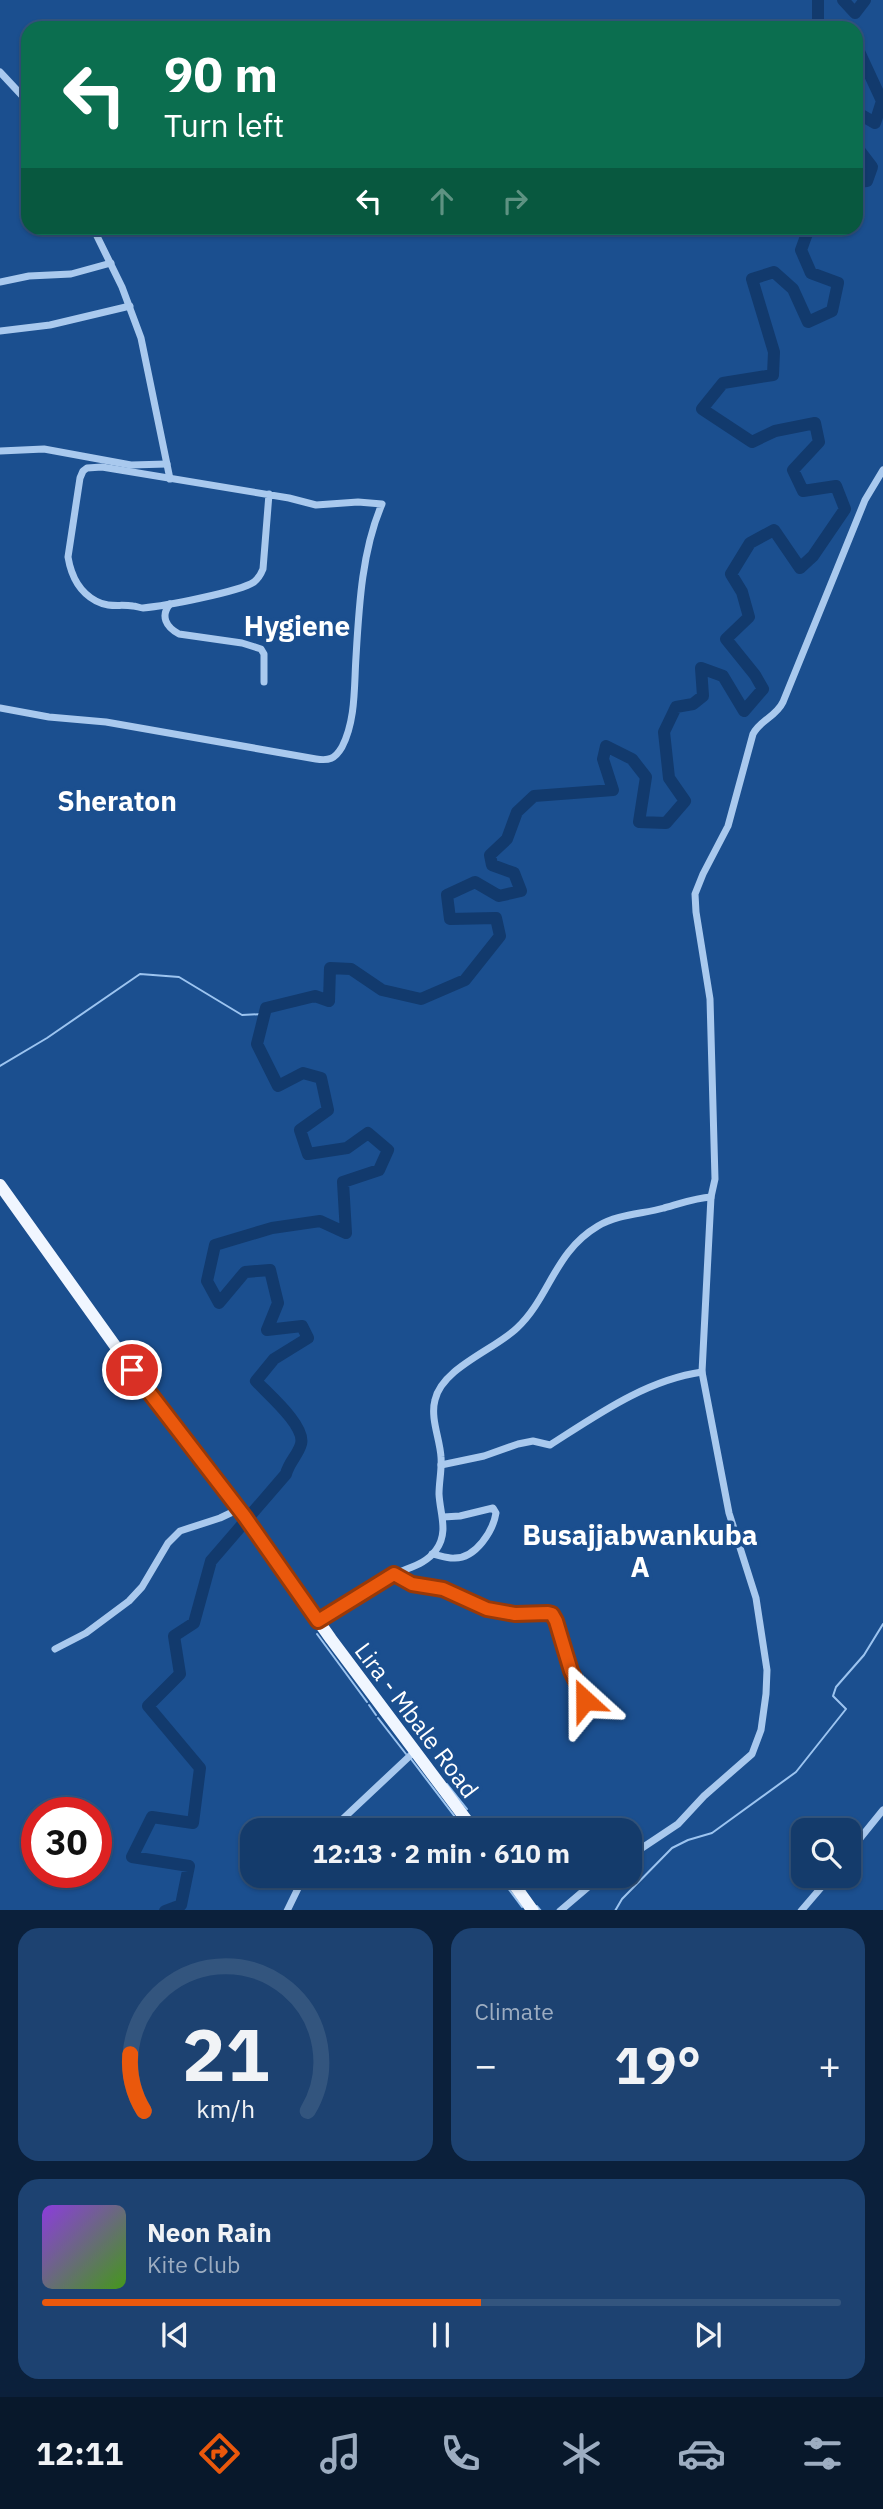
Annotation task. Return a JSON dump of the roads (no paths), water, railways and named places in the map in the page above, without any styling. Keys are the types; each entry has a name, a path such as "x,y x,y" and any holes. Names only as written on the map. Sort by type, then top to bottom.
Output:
{"main road":[{"path":"0,1185 146,1389 242,1513"},
{"name":"Lira - Mbale Road","path":"242,1513 318,1621 465,1818"},
{"path":"517,1888 533,1910"}],"street":[{"path":"0,72 21,93"},
{"path":"97,235 130,306 145,350 170,479"},
{"path":"0,282 29,276 71,274 111,263"},
{"path":"0,331 50,325 130,306"},
{"path":"0,451 44,449 131,465 167,464"},
{"path":"0,708 48,717 106,722 328,761 334,757 341,749 351,721 365,573 375,520 382,503 316,505 269,494 102,467 85,469 80,478 68,557 76,583 88,596 100,603 117,607 141,608 170,604 244,587 260,577 263,569 269,494"},
{"path":"642,1848 678,1824 704,1796 752,1754 763,1716 767,1670 756,1598 729,1513 702,1372 710,1197 715,1179 710,999 695,894 731,819 753,734 757,727 779,710 865,500 883,470"},
{"path":"170,604 164,614 165,619 172,630 179,634 242,643 261,649 264,654 264,682"},
{"path":"318,1621 432,1554 442,1535 443,1517 439,1496 441,1465 434,1404 441,1385 457,1369 482,1355 516,1330 528,1316 567,1253 587,1233 604,1222 696,1198 710,1197"},
{"path":"441,1465 484,1456 533,1441 550,1444 644,1389 678,1375 702,1372"},
{"path":"432,1554 455,1558 471,1553 481,1543 496,1513 493,1508 443,1517"},
{"path":"55,1648 86,1633 129,1601 142,1587 168,1543 180,1531 242,1513"},
{"path":"394,1574 412,1584 443,1589 487,1609 515,1614 551,1614 556,1621 571,1671 585,1700 601,1702"},
{"path":"344,1818 415,1752"},
{"path":"861,1837 883,1810"},
{"path":"287,1910 298,1888"},
{"path":"560,1910 587,1888"},
{"path":"801,1910 820,1888"}],"waterway":[{"path":"818,0 818,21"},
{"path":"843,0 855,13 865,0"},
{"path":"863,60 882,101 875,123 863,116"},
{"path":"863,155 872,167 867,181 863,181"},
{"path":"168,1910 181,1905 189,1866 132,1857 152,1817 193,1823 200,1768 148,1706 180,1674 174,1636 194,1623 211,1561 286,1474 301,1444 298,1428 256,1381 274,1359 308,1338 302,1326 267,1330 278,1303 270,1270 245,1272 219,1303 207,1281 215,1245 272,1228 320,1221 346,1233 343,1182 379,1170 388,1150 368,1133 347,1148 308,1154 300,1130 328,1110 321,1078 303,1073 278,1086 257,1044 266,1008 315,996 329,1001 330,968 351,969 382,990 421,999 465,980 500,936 496,918 450,919 447,895 475,882 499,896 521,891 514,873 492,865 490,855 507,839 517,812 534,796 613,790 603,759 606,746 632,759 646,777 639,822 666,823 685,801 669,778 664,732 676,707 693,704 703,696 701,668 723,676 744,711 763,689 726,639 749,617 742,592 731,574 750,543 774,530 800,568 813,556 845,509 836,486 803,491 793,470 819,442 815,423 775,431 752,442 702,409 723,383 773,375 774,352 752,279 774,272 793,289 808,322 832,311 838,283 811,273 801,250 806,235"},
{"path":"0,1066 47,1038 140,974 179,977 242,1015 264,1014"},
{"path":"616,1910 622,1899 672,1848 712,1833 796,1772 846,1709 833,1696 836,1687 864,1655 883,1624"},
{"path":"317,1634 367,1702"},
{"path":"369,1705 376,1715"},
{"path":"378,1718 406,1754"},
{"path":"411,1759 456,1818"},
{"path":"447,1784 467,1809"},
{"path":"508,1888 522,1907"},
{"path":"537,1906 540,1910"}],"district":[{"name":"Hygiene","path":"297,625"},
{"name":"Sheraton","path":"117,800"},
{"name":"Busajjabwankuba A","path":"640,1550"}]}
